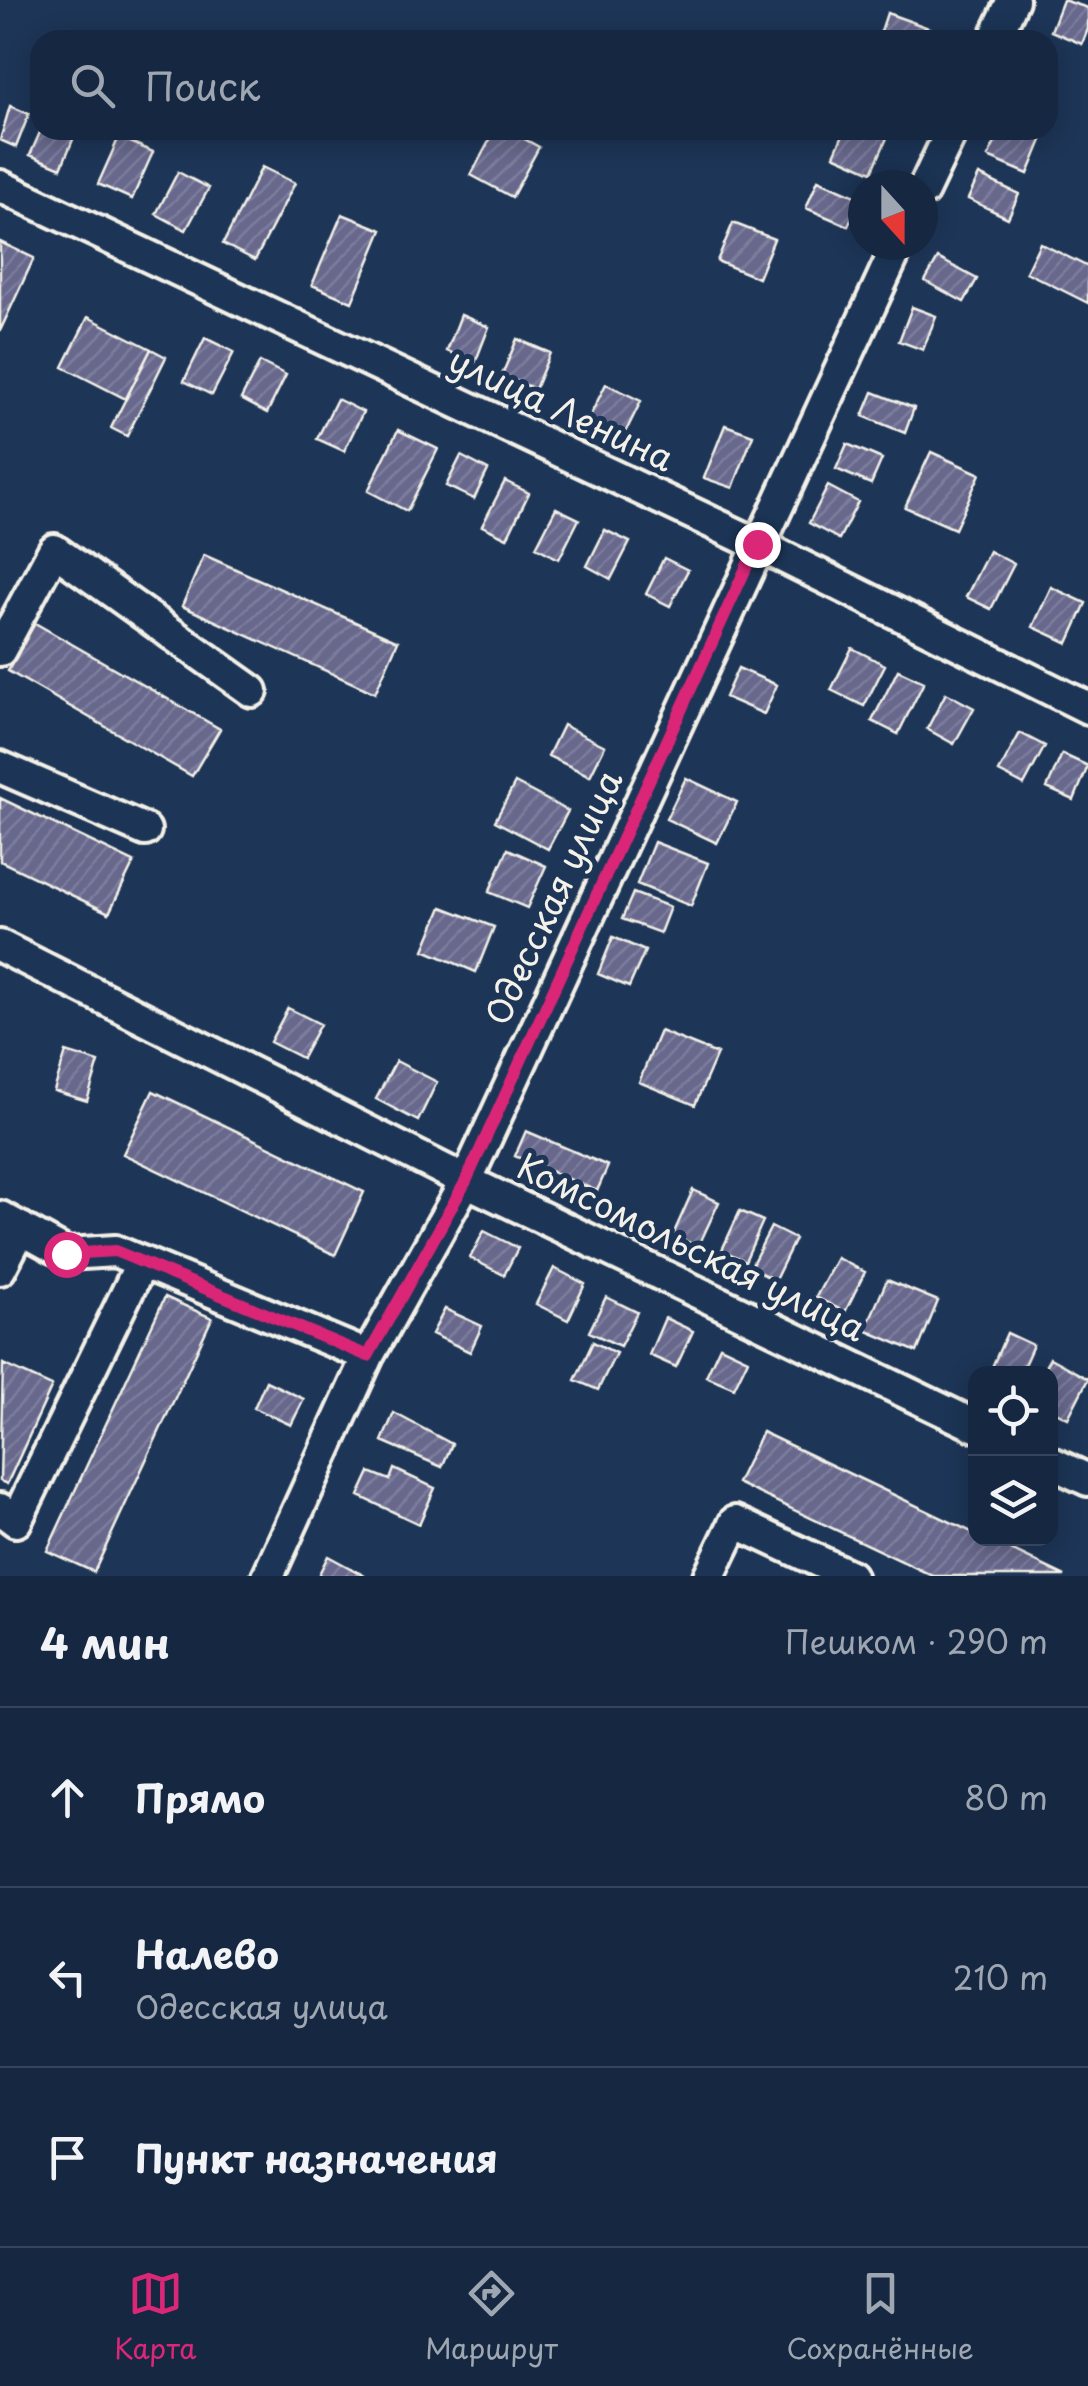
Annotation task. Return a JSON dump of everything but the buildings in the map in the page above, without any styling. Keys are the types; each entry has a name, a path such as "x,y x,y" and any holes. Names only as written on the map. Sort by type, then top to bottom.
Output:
{"street":[{"path":"999,30 1013,0"},
{"path":"933,170 947,140"},
{"name":"улица Ленина","path":"0,186 757,544 1088,708"},
{"name":"Одесская улица","path":"268,1576 368,1356 466,1181 891,260"},
{"path":"0,650 54,550 252,691"},
{"path":"0,767 145,830"},
{"name":"Комсомольская улица","path":"0,947 466,1181 968,1422"},
{"path":"0,1269 11,1222 66,1254 115,1251 368,1356"},
{"path":"0,1509 16,1520 142,1262"},
{"path":"1058,1466 1088,1480"},
{"path":"709,1576 736,1522 850,1576"}],"route":[{"path":"66,1254 115,1251 368,1356 466,1181 757,544"}]}
